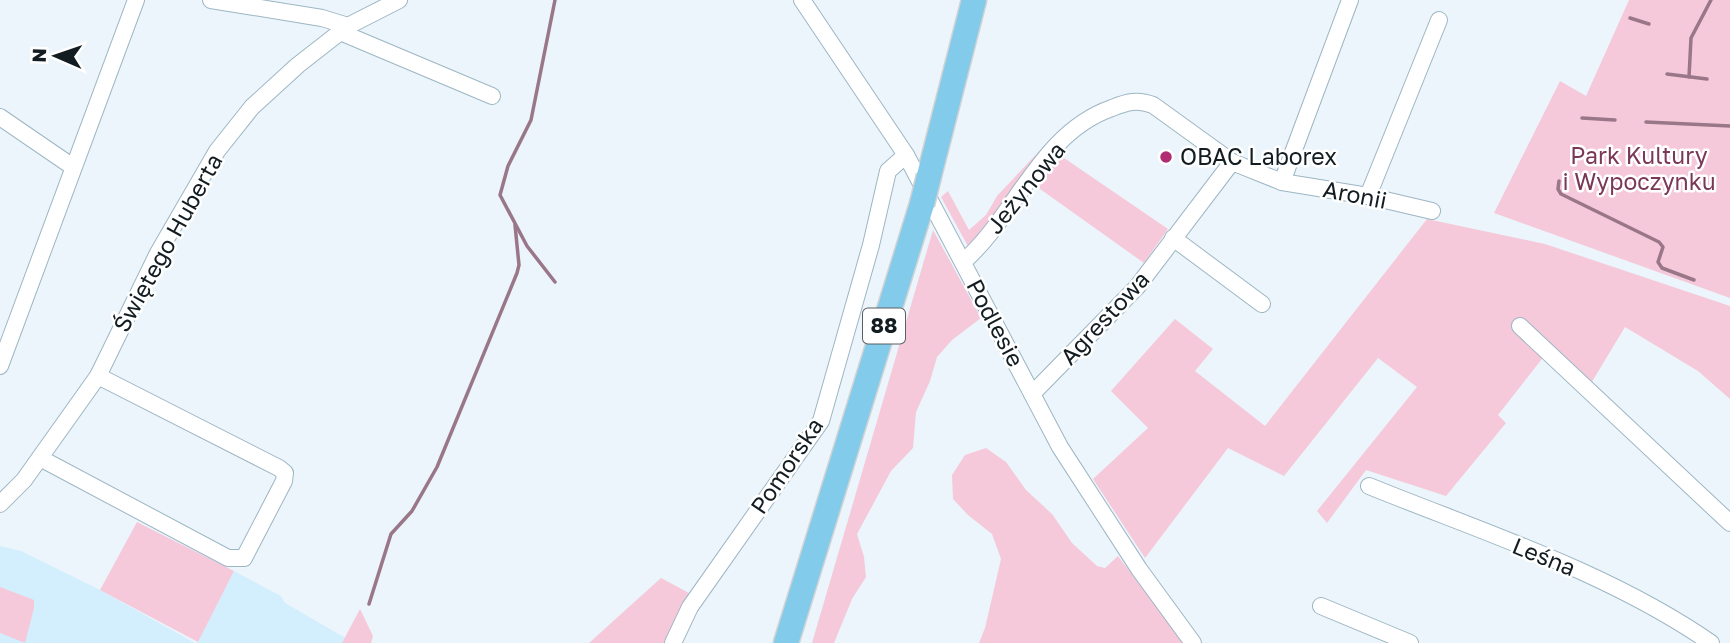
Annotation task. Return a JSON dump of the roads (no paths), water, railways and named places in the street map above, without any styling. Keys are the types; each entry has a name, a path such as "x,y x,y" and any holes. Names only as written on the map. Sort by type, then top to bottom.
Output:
{"main road":[{"name":"88","path":"786,643 922,204 974,0"}],"street":[{"path":"0,366 136,0"},
{"path":"211,0 322,18 492,96"},
{"name":"Świętego Huberta","path":"0,504 24,480 98,376 158,253 217,151 252,107 298,65 344,29 399,0"},
{"name":"Podlesie","path":"802,0 906,155 1060,447 1162,603 1193,643"},
{"path":"1282,181 1350,0"},
{"path":"1368,196 1439,20"},
{"name":"Aronii","path":"1132,101 1153,105 1232,162 1282,181 1433,211"},
{"name":"Jeżynowa","path":"963,262 981,243 1041,162 1057,146 1075,129 1102,112 1132,101"},
{"path":"0,117 73,167"},
{"name":"Pomorska","path":"673,643 690,607 821,421 871,245 888,172 906,155"},
{"name":"Agrestowa","path":"1032,394 1137,287 1232,162"},
{"path":"1173,239 1262,304"},
{"path":"1520,326 1730,523"},
{"path":"40,458 228,558 244,558 284,481 285,473 98,376"},
{"name":"Leśna","path":"1369,486 1597,578 1679,621 1711,643"},
{"path":"1321,606 1410,643"}],"waterway":[{"path":"555,0 531,120 508,166 500,195 527,246 555,282"},
{"path":"1689,77 1691,38 1711,0"},
{"path":"1630,18 1649,24"},
{"path":"1667,74 1707,79"},
{"path":"1582,118 1615,120"},
{"path":"1646,122 1730,126"},
{"path":"1559,181 1558,189 1561,194 1659,242 1663,247 1658,262 1662,268 1694,280"},
{"path":"369,604 391,534 412,511 437,467 517,273 519,265 515,225"}],"place":[{"name":"OBAC Laborex","path":"1166,157"}],"park label":[{"name":"Park Kultury i Wypoczynku","path":"1639,169"}]}
